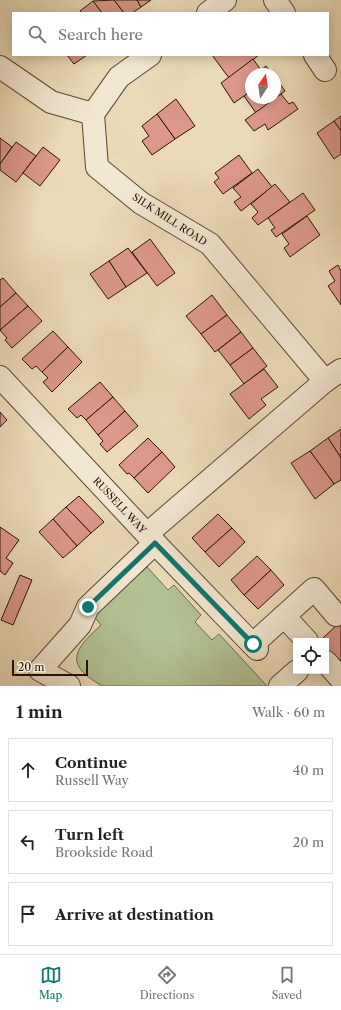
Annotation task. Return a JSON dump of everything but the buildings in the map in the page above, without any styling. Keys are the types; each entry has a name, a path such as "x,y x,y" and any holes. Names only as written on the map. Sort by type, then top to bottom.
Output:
{"street":[{"path":"209,12 225,0"},
{"path":"275,0 283,12"},
{"path":"0,67 51,102 93,114 119,77 149,56"},
{"name":"SILK MILL ROAD","path":"69,686 40,670 80,625 88,607 151,539 333,376 210,244 141,203 97,167 93,114"},
{"name":"RUSSELL WAY","path":"0,377 151,539 255,647 284,616"},
{"path":"304,638 284,616 314,589 336,615"},
{"path":"329,665 341,679"},
{"path":"280,686 294,674"}],"green space":[{"path":"147,567 168,590 174,585 201,615 195,622 212,640 219,634 267,686 102,686 84,673 78,665 78,652 86,640 101,625 93,615"}],"route":[{"path":"88,607 155,543 253,644"}]}
